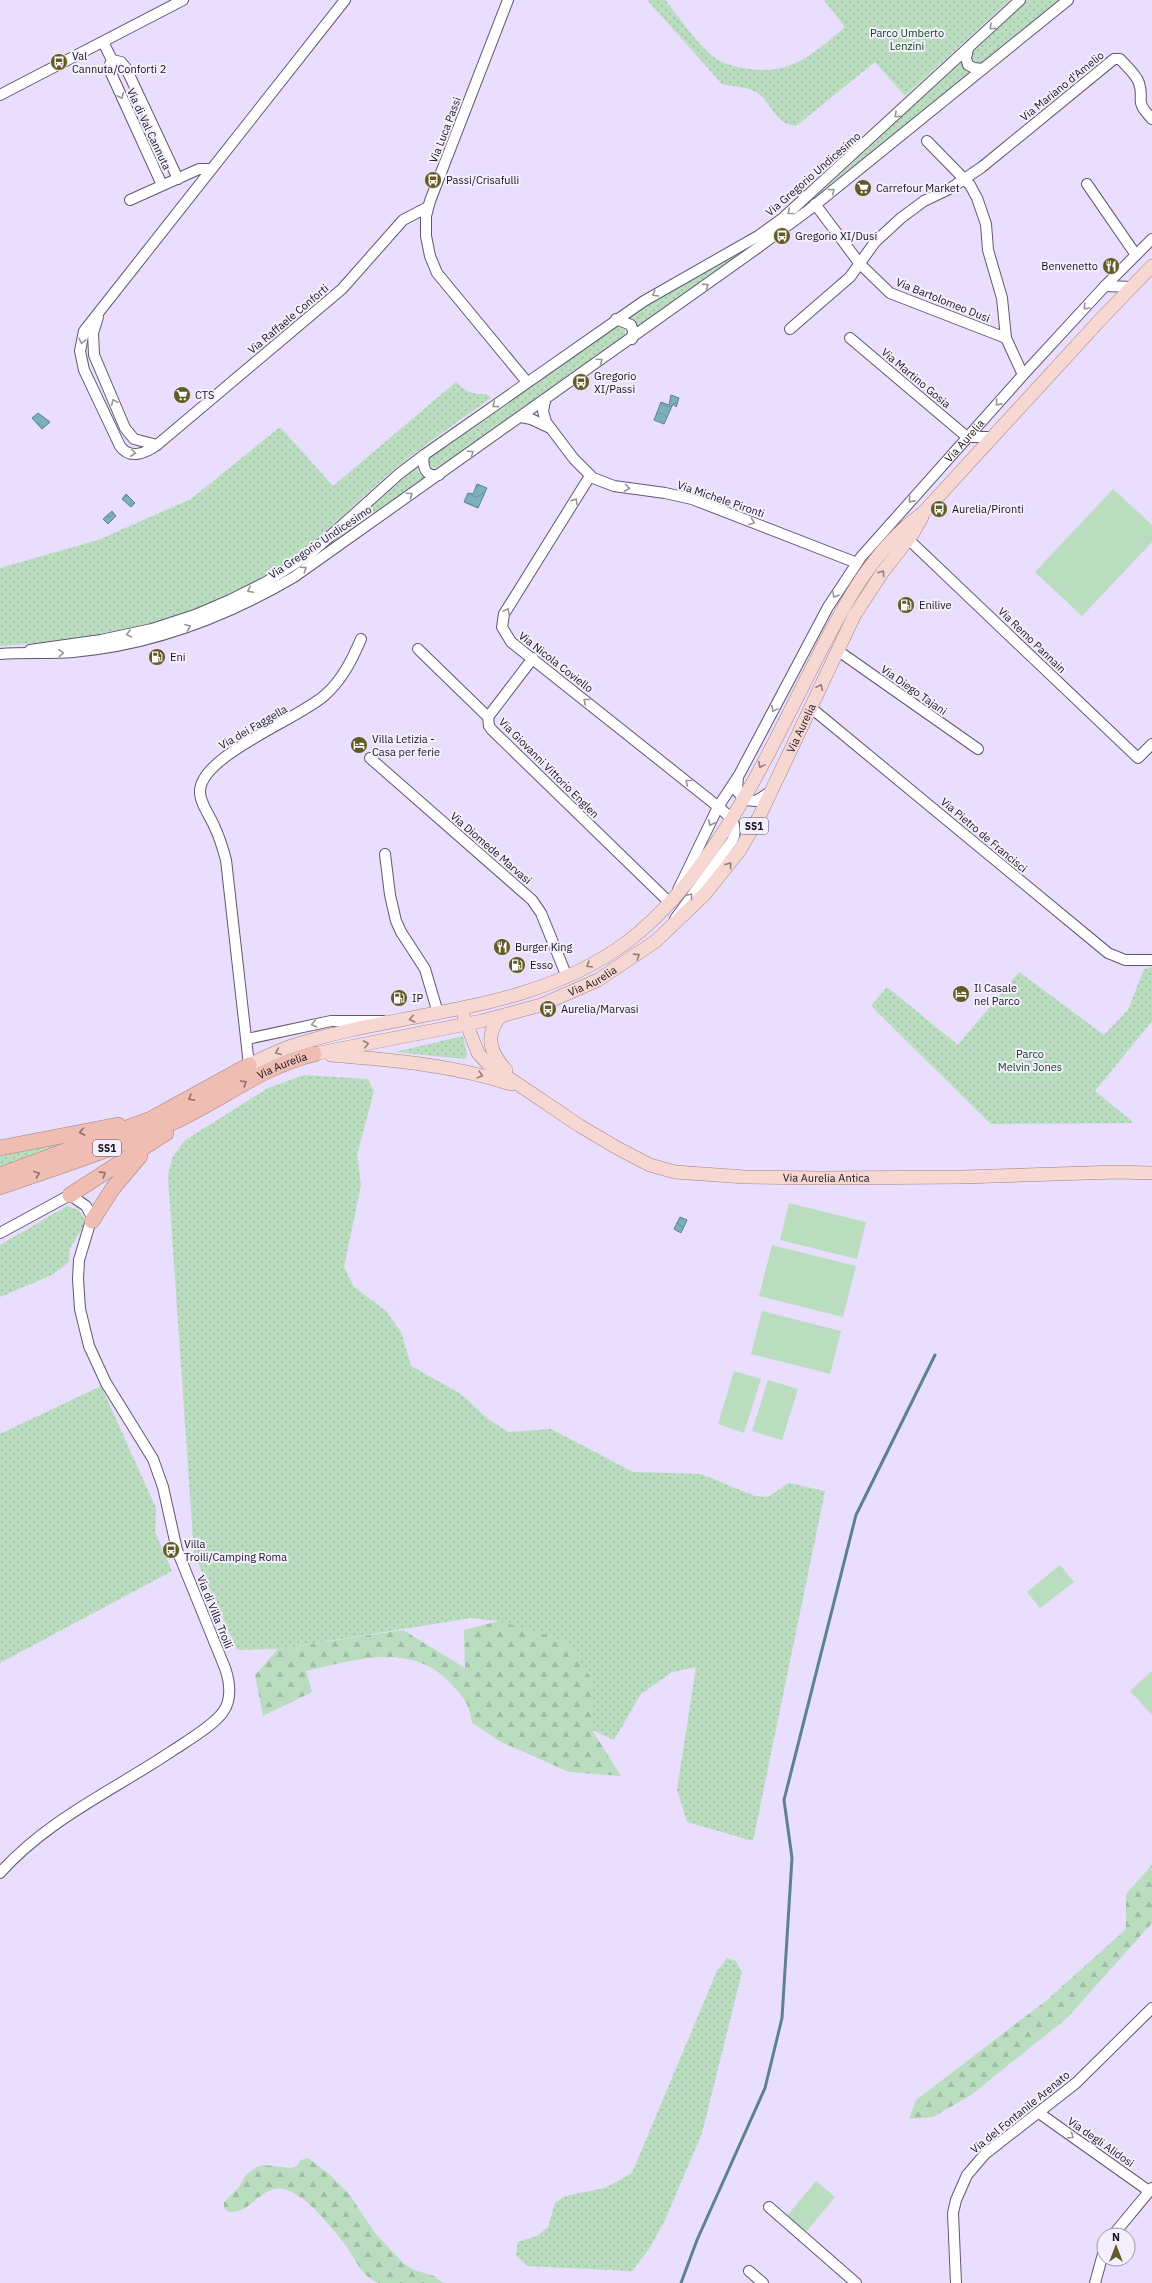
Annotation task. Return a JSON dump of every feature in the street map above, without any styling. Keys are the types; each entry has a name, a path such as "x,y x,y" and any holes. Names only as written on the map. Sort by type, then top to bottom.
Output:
{"highway":[{"name":"Via Aurelia","path":"0,1187 148,1133 211,1103 264,1071 287,1061 314,1054"},
{"name":"Via Aurelia","path":"0,1175 123,1131 161,1114 249,1065"},
{"path":"70,1195 211,1103"},
{"path":"0,1148 161,1114"},
{"path":"92,1221 123,1174 157,1139"}],"main road":[{"name":"Via Aurelia","path":"249,1065 292,1046 519,995 567,977 627,942 673,898 720,839 743,799 830,631 858,585 878,556 903,529 923,513 1152,266"},
{"name":"Via Aurelia","path":"314,1054 500,1017 541,1005 587,985 647,949 705,894 732,862 750,835 837,650 870,591 908,539 923,513"},
{"path":"461,1008 478,1053 488,1064 524,1088"},
{"path":"500,1017 492,1029 492,1049 497,1060 524,1088"},
{"path":"314,1054 428,1064 466,1063 476,1059 478,1053"},
{"path":"428,1064 481,1075 524,1088"},
{"name":"Via Aurelia Antica","path":"524,1088 580,1126 636,1158 658,1168 688,1173 745,1177 821,1178 963,1177 1107,1172 1152,1173"}],"street":[{"path":"0,95 183,0"},
{"name":"Via Raffaele Conforti","path":"345,0 87,327 82,339 80,356 86,376 122,449 129,453 139,454 157,445 342,289 403,220 428,207"},
{"name":"Via Luca Passi","path":"508,0 428,207 426,242 439,278 527,382"},
{"name":"Via Gregorio Undicesimo","path":"22,652 45,646 95,641 152,629 195,615 266,582 310,554 378,493 424,455 616,319 677,280 754,238 783,218 1020,0"},
{"name":"Via Gregorio Undicesimo","path":"0,654 22,652 63,653 108,647 172,633 224,613 294,577 707,286 815,204 1068,0"},
{"name":"Via di Val Cannuta","path":"103,42 112,60 109,67 110,71 162,185"},
{"path":"968,49 966,58 968,65 974,68 983,69"},
{"name":"Via Mariano d'Amelio","path":"965,180 1116,58 1121,60 1138,79 1140,84 1140,105 1152,119"},
{"name":"Via di Val Cannuta","path":"112,60 121,62 126,68 178,179"},
{"path":"927,141 965,180 976,194 986,224 988,250 1002,298 1006,338 1023,376"},
{"path":"130,200 199,169 211,169"},
{"path":"790,329 850,277 875,242 901,218 924,201 965,180"},
{"path":"1088,184 1136,255"},
{"name":"Via Bartolomeo Dusi","path":"815,204 860,264 880,285 895,296 1006,338"},
{"name":"Via Aurelia","path":"673,898 718,807 739,775 828,606 857,563 967,437 1105,286 1152,239"},
{"path":"1105,286 1132,287"},
{"name":"Via Raffaele Conforti","path":"102,308 93,334 93,348 97,363 127,432 138,441 157,445"},
{"path":"616,319 631,325 633,331 632,339"},
{"name":"Via Martino Gosia","path":"850,338 967,437"},
{"path":"545,400 543,416 548,427"},
{"path":"521,417 531,419 548,427"},
{"name":"Via Michele Pironti","path":"548,427 590,476 608,484 665,492 692,499 857,563"},
{"path":"967,437 993,437"},
{"path":"424,455 423,466 426,472 431,475 439,475"},
{"name":"Via Nicola Coviello","path":"590,476 504,614 502,626 506,637 718,807"},
{"name":"Via Remo Pannain","path":"908,539 1138,758 1152,744"},
{"path":"807,646 830,631"},
{"name":"Via dei Faggella","path":"249,1065 226,860 215,828 202,799 201,786 210,770 222,757 306,710 325,695 346,670 361,639"},
{"name":"Via Giovanni Vittorio Englen","path":"418,649 488,717 489,726 492,730 673,898"},
{"name":"Via Diego Tajani","path":"837,650 978,750"},
{"path":"488,717 533,658"},
{"name":"Via Pietro de Francisci","path":"810,707 1108,953 1125,960 1152,960"},
{"name":"Via Diomede Marvasi","path":"370,758 532,900 541,914 567,977"},
{"path":"739,775 737,788 743,799 756,801 764,798 770,792"},
{"path":"669,929 683,906 732,841 735,829 732,819 718,807"},
{"path":"385,854 390,895 396,921 401,932 425,969 438,1013"},
{"name":"Via Aurelia","path":"247,1039 331,1021 357,1019 395,1022"},
{"path":"0,1233 70,1195 89,1209 92,1221"},
{"name":"Via di Villa Troili","path":"0,1873 24,1848 54,1824 163,1757 213,1722 225,1709 229,1695 225,1668 177,1550 157,1469 151,1454 106,1383 89,1346 81,1314 78,1280 80,1255 92,1221"},
{"name":"Via del Fontanile Arenato","path":"956,2283 952,2219 956,2200 963,2182 985,2154 1039,2113 1109,2052 1152,2008"},
{"name":"Via degli Alidosi","path":"1039,2113 1151,2189"},
{"path":"1120,2227 1151,2189"},
{"path":"769,2207 856,2283"},
{"path":"1095,2283 1099,2267"},
{"path":"749,2271 763,2283"}],"green space":[{"name":"Parco Umberto Lenzini","path":"665,0 698,42 717,59 734,66 760,70 787,66 811,55 845,27 824,0 1010,0 905,96 875,62 796,126 783,122 766,101 756,92 722,84 648,1"},
{"path":"1027,0 1061,0 982,64 974,62 971,58 972,51"},
{"path":"960,62 964,69 970,73 804,208"},
{"path":"775,230 636,330 635,322 628,317 653,300"},
{"path":"616,326 625,329 625,337 438,468 430,466 428,460 431,456"},
{"path":"456,382 470,392 486,394 491,398 428,443 391,472 297,556 282,567 250,586 217,602 182,615 146,625 73,639 0,646 0,568 98,540 191,499 280,427 333,486"},
{"path":"417,467 418,472 425,478 315,556"},
{"path":"1113,489 1152,525 1152,542 1082,616 1035,572"},
{"name":"Parco Melvin Jones","path":"1152,967 1152,1021 1095,1091 1134,1123 991,1124 871,1006 887,987 958,1045 1019,972 1104,1035 1128,1010 1144,969"},
{"path":"463,1036 467,1054 465,1059 395,1052"},
{"path":"304,1075 368,1079 374,1091 357,1155 361,1185 344,1267 354,1287 386,1311 401,1332 411,1366 461,1394 487,1418 508,1432 551,1429 633,1472 701,1474 755,1496 768,1497 789,1483 825,1491 753,1841 687,1822 677,1790 696,1667 672,1672 640,1695 614,1740 592,1730 592,1680 499,1621 471,1618 278,1649 237,1650 194,1554 168,1177 172,1158 184,1141 268,1088"},
{"path":"81,1139 0,1168 0,1156"},
{"path":"789,1203 866,1222 857,1259 780,1240"},
{"path":"67,1206 75,1208 82,1214 85,1224 70,1248 69,1262 52,1275 0,1297 0,1245"},
{"path":"772,1245 856,1266 843,1317 759,1296"},
{"path":"762,1311 841,1331 830,1374 751,1354"},
{"path":"734,1371 761,1379 744,1433 718,1424"},
{"path":"768,1380 798,1389 782,1440 752,1431"},
{"path":"101,1386 156,1508 155,1532 172,1571 0,1663 0,1434"},
{"path":"1060,1565 1074,1582 1040,1608 1027,1592"},
{"path":"499,1621 569,1642 592,1680 592,1730 621,1776 569,1772 501,1742 472,1723 470,1711 464,1699 453,1686 437,1672 420,1663 402,1658 384,1657 364,1659 306,1671 312,1692 263,1716 255,1675 278,1649 403,1630 465,1668 464,1630"},
{"path":"1152,1671 1152,1715 1130,1691"},
{"path":"1152,1865 1152,1923 1067,2018 971,2095 933,2117 909,2119 916,2100 1047,2000 1126,1929 1126,1894"},
{"path":"727,1958 736,1961 742,1972 702,2133 665,2220 649,2249 632,2271 527,2266 516,2255 518,2242 537,2236 548,2227 555,2203 565,2196 605,2188 632,2173 717,1971"},
{"path":"308,2158 330,2175 349,2194 375,2233 403,2263 414,2270 434,2276 443,2283 379,2283 372,2280 358,2266 348,2248 324,2219 300,2197 292,2192 283,2189 275,2189 268,2191 244,2209 229,2212 224,2208 224,2202 239,2187 246,2175 257,2167 264,2165 291,2168 297,2166 301,2160"},
{"path":"816,2181 835,2197 805,2233 786,2217"}],"water":[{"path":"671,395 679,398 676,407 673,404 664,424 654,420 661,402 669,405"},
{"path":"38,413 50,422 42,429 32,418"},
{"path":"477,484 487,488 478,508 464,502 468,493 473,494"},
{"path":"126,494 135,503 131,507 122,499"},
{"path":"112,511 116,516 108,524 103,519"},
{"path":"680,1217 687,1220 681,1233 674,1229"}],"waterway":[{"path":"681,2283 697,2240 765,2088 782,2018 792,1858 784,1800 856,1515 935,1355"}],"place":[{"name":"Val Cannuta/Conforti 2","path":"59,62"},
{"name":"Passi/Crisafulli","path":"433,180"},
{"name":"Carrefour Market","path":"863,188"},
{"name":"Gregorio XI/Dusi","path":"782,236"},
{"name":"Benvenetto","path":"1111,266"},
{"name":"Gregorio XI/Passi","path":"581,382"},
{"name":"CTS","path":"182,395"},
{"name":"Aurelia/Pironti","path":"939,509"},
{"name":"Enilive","path":"906,605"},
{"name":"Eni","path":"157,657"},
{"name":"Villa Letizia - Casa per ferie","path":"359,745"},
{"name":"Burger King","path":"502,947"},
{"name":"Esso","path":"517,965"},
{"name":"Il Casale nel Parco","path":"961,994"},
{"name":"IP","path":"399,998"},
{"name":"Aurelia/Marvasi","path":"548,1009"},
{"name":"Villa Troili/Camping Roma","path":"171,1550"}]}
